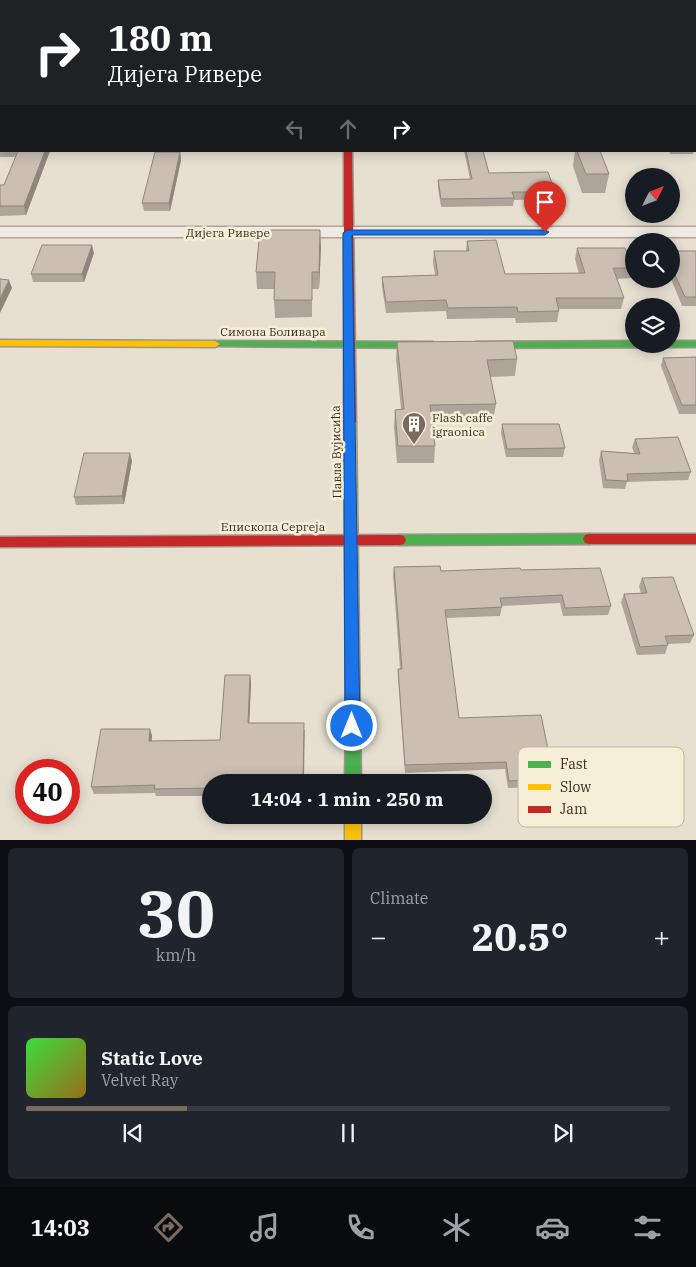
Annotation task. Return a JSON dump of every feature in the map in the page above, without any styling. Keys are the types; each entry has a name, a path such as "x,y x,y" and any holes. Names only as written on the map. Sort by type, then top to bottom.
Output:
{"street":[{"name":"Павла Вујисића","path":"348,152 348,345 352,540 353,774"},
{"name":"Дијега Ривере","path":"0,232 696,232"},
{"name":"Симона Боливара","path":"0,343 446,345"},
{"path":"466,345 696,344"},
{"name":"Епископа Сергеја","path":"0,542 696,539"},
{"path":"353,824 353,840"}],"building":[{"path":"18,152 45,152 24,206 0,206 0,185 4,185"},
{"path":"155,152 180,152 169,203 142,203"},
{"path":"466,152 483,152 489,173 548,172 555,192 512,192 514,198 441,199 438,180 472,179"},
{"path":"577,152 600,152 609,174 586,174"},
{"path":"260,230 320,230 319,272 312,272 312,300 274,300 275,272 256,272"},
{"path":"496,240 505,274 585,273 577,248 625,248 625,268 613,268 624,298 556,298 559,311 518,312 517,307 448,308 446,300 386,302 382,277 438,275 434,251 469,251 467,241"},
{"path":"42,245 92,245 82,274 31,274"},
{"path":"680,251 696,251 696,297 685,297 680,286"},
{"path":"0,279 9,280 0,299"},
{"path":"513,341 517,359 487,360 496,404 430,405 435,446 398,446 395,410 404,409 397,342"},
{"path":"696,357 696,405 682,405 663,358"},
{"path":"502,424 559,424 565,448 507,449"},
{"path":"678,437 691,472 627,474 628,481 606,480 601,451 640,454 635,439"},
{"path":"84,453 130,453 122,496 74,497"},
{"path":"440,566 441,571 520,568 521,570 600,568 611,606 565,608 562,595 500,598 502,607 445,610 459,718 541,715 548,747 518,747 518,781 509,781 506,762 405,765 398,669 402,669 394,567"},
{"path":"673,577 694,635 665,636 668,645 640,647 624,594 647,593 642,578"},
{"path":"225,675 250,675 248,723 304,723 303,774 202,774 202,788 154,789 155,785 91,787 101,729 150,729 149,741 220,740"}],"traffic: fast":[{"path":"215,344 433,345"},
{"path":"476,345 696,344"},
{"path":"400,540 589,539"},
{"path":"353,719 353,774"}],"traffic: slow":[{"path":"0,343 215,344"},
{"path":"350,422 353,719"},
{"path":"353,824 353,840"}],"traffic: jam":[{"path":"348,152 350,422"},
{"path":"589,539 696,539"},
{"path":"0,542 400,540"}],"place":[{"name":"Flash caffe igraonica","path":"414,445"}],"route":[{"path":"352,726 352,540 348,233 545,232"}]}
